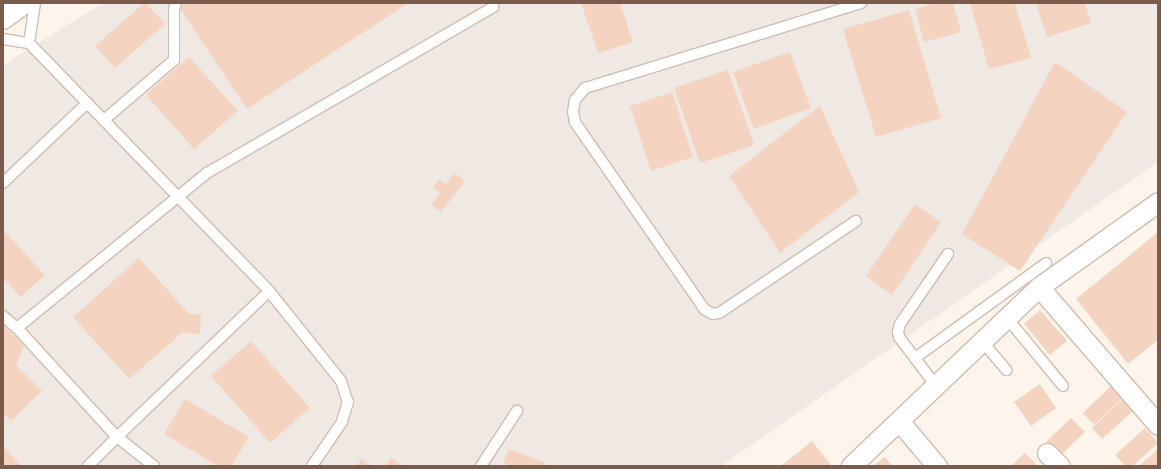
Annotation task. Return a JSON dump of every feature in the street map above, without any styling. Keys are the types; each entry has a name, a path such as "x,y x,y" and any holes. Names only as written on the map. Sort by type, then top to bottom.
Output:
{"street":[{"path":"3,18 23,3"},
{"path":"851,466 1039,287 1158,202"},
{"path":"1039,287 1158,425"},
{"path":"899,421 937,466"}],"lane":[{"path":"30,44 35,3"},
{"path":"104,120 174,60 174,9 176,3"},
{"path":"856,221 719,313 713,314 705,310 575,122 573,112 574,100 585,88 861,3"},
{"path":"17,328 207,173 493,7"},
{"path":"3,39 30,44 269,291 341,381 348,402 342,422 312,466"},
{"path":"3,183 87,103"},
{"path":"936,386 899,337 898,332 900,324 948,254"},
{"path":"915,358 1046,264"},
{"path":"88,466 269,291"},
{"path":"3,316 17,328 117,437 154,466"},
{"path":"1007,318 1063,386"},
{"path":"982,341 1006,370"},
{"path":"481,466 518,411"}],"shaded area":[{"path":"103,3 1158,3 1158,162 721,466 3,466 3,67 11,60"}],"building":[{"path":"144,3 146,3 165,24 115,68 95,46"},
{"path":"184,3 408,3 247,109 179,7"},
{"path":"581,3 620,3 633,42 598,53"},
{"path":"937,3 953,3 961,32 924,42 915,9"},
{"path":"970,3 1015,3 1031,58 989,69"},
{"path":"1036,3 1085,3 1091,23 1047,37"},
{"path":"909,10 941,118 876,137 843,29"},
{"path":"790,52 811,108 754,129 733,72"},
{"path":"189,57 238,111 194,149 146,95"},
{"path":"1055,62 1127,112 1020,271 962,234"},
{"path":"728,70 754,145 700,163 674,88"},
{"path":"672,92 693,157 651,171 630,106"},
{"path":"820,106 859,192 780,253 729,176"},
{"path":"455,173 465,181 441,212 431,205 440,193 433,188 439,179 446,184"},
{"path":"915,204 941,222 892,295 866,276"},
{"path":"3,230 45,275 21,297 3,278"},
{"path":"1158,232 1158,340 1128,364 1076,299"},
{"path":"139,258 189,314 201,315 200,334 182,333 129,379 73,317"},
{"path":"1040,310 1067,341 1050,355 1024,324"},
{"path":"3,325 24,345 16,365 42,391 11,421 3,413"},
{"path":"251,341 310,408 270,443 211,376"},
{"path":"1040,384 1056,408 1031,426 1014,402"},
{"path":"1112,385 1124,397 1094,425 1083,413"},
{"path":"1124,398 1135,409 1102,439 1092,428"},
{"path":"185,399 249,437 231,466 218,466 164,434"},
{"path":"1071,418 1085,432 1060,456 1046,442"},
{"path":"1145,428 1158,443 1133,466 1125,466 1115,455"},
{"path":"812,441 832,466 781,466"},
{"path":"3,446 21,466 3,466"},
{"path":"509,449 546,463 544,466 511,466 503,463"},
{"path":"1158,449 1158,466 1139,466"},
{"path":"1025,453 1038,466 1011,466"},
{"path":"885,457 892,466 873,466"},
{"path":"391,458 403,466 386,466"},
{"path":"361,459 371,466 357,466"}]}
